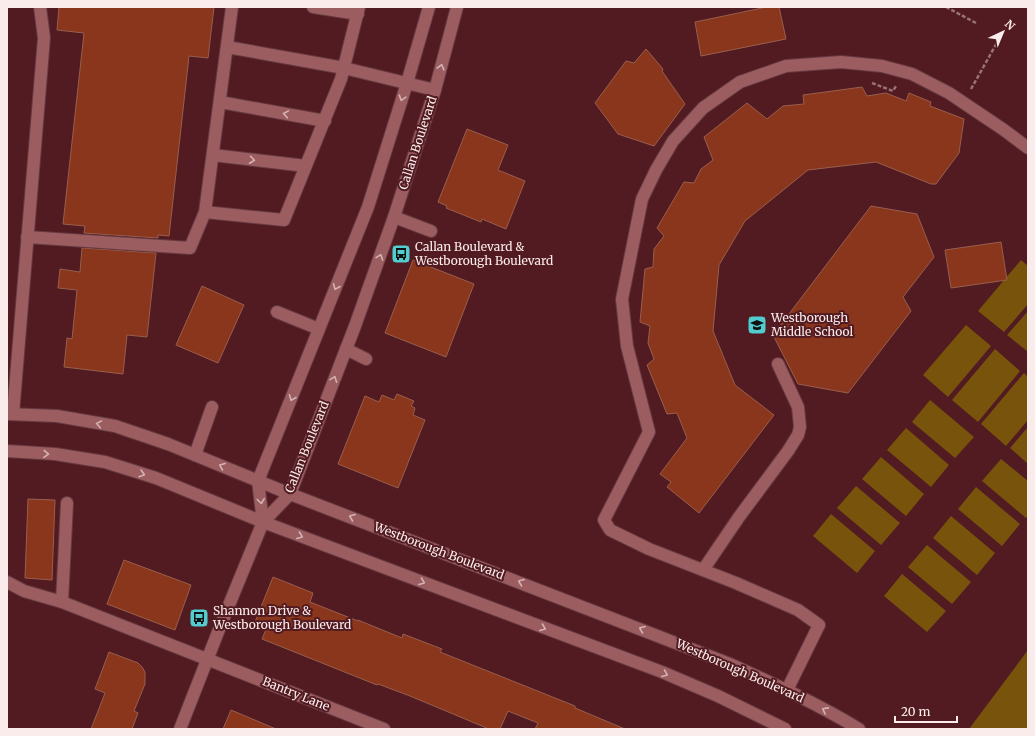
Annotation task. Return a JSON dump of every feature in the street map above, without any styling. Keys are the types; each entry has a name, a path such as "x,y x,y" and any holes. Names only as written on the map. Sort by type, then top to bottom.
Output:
{"street":[{"path":"10,414 44,38 40,7"},
{"path":"27,237 190,248 205,212 232,7"},
{"path":"205,212 284,220 342,79 359,10 313,7"},
{"path":"180,729 264,522 258,481 368,207 429,7"},
{"name":"Callan Boulevard","path":"264,522 290,494 346,349 394,217 435,90 456,7"},
{"path":"227,47 344,68 435,90"},
{"path":"787,690 819,625 798,610 649,549 610,530 604,520 649,432 627,346 622,299 642,199 656,170 673,141 703,108 740,82 786,66 841,62 882,66 912,74 949,93 1028,148"},
{"path":"220,102 324,121"},
{"path":"213,155 306,166"},
{"path":"394,217 430,231"},
{"path":"277,312 319,329"},
{"path":"346,349 366,359"},
{"path":"703,570 798,435 800,427 798,407 778,364"},
{"path":"195,456 212,408"},
{"name":"Westborough Boulevard","path":"10,414 57,416 115,426 168,444 290,494 730,664 787,690 859,729"},
{"path":"7,451 55,454 105,462 156,478 264,522 662,672 718,696 785,729"},
{"path":"62,602 67,503"},
{"name":"Bantry Lane","path":"7,582 24,591 62,602 384,729"}],"path":[{"path":"946,7 976,23"},
{"path":"969,93 999,39"},
{"path":"867,81 894,92"}],"shaded area":[{"path":"1021,260 1028,266 1028,304 1004,332 978,311"},
{"path":"1028,311 1028,352 1007,335"},
{"path":"966,325 991,346 948,397 923,375"},
{"path":"995,349 1020,371 978,422 952,400"},
{"path":"1024,373 1028,377 1028,420 1006,446 981,424"},
{"path":"930,400 974,437 955,458 912,422"},
{"path":"1028,427 1028,464 1010,448"},
{"path":"906,428 949,465 931,487 887,450"},
{"path":"881,457 924,494 906,516 862,479"},
{"path":"1001,459 1028,481 1028,516 1026,518 982,481"},
{"path":"856,486 900,523 881,545 837,508"},
{"path":"976,487 1020,524 1002,546 958,509"},
{"path":"831,514 875,551 857,573 813,536"},
{"path":"951,516 995,553 977,575 933,538"},
{"path":"927,545 971,582 952,604 908,567"},
{"path":"902,574 946,611 927,632 884,596"},
{"path":"1028,650 1028,729 969,729"}],"building":[{"path":"59,7 214,7 208,58 189,56 169,236 158,235 158,238 84,233 85,226 63,224 84,33 57,30"},
{"path":"767,7 779,7 786,39 701,56 695,22"},
{"path":"646,49 663,69 662,71 685,104 654,146 618,134 595,103 626,61 634,63"},
{"path":"862,87 867,96 886,93 906,101 909,93 931,102 930,106 964,119 959,153 936,184 931,184 876,162 808,170 745,221 719,265 713,331 735,385 774,415 699,513 667,487 671,482 660,474 687,438 677,413 667,414 647,365 654,359 648,343 650,326 640,322 645,269 653,267 654,249 664,236 657,228 684,182 694,183 701,169 713,160 704,137 747,103 767,119 783,106 804,104 803,95"},
{"path":"467,129 508,145 498,170 525,181 506,229 482,219 481,222 446,208 447,206 438,202"},
{"path":"871,206 917,214 934,257 903,297 911,311 848,393 798,384 773,335"},
{"path":"1001,242 1007,280 951,288 945,250"},
{"path":"82,248 156,253 147,337 127,335 123,374 64,367 67,338 72,339 77,290 58,288 60,269 80,272"},
{"path":"413,260 474,284 446,357 385,333"},
{"path":"202,286 244,305 218,363 176,345"},
{"path":"397,394 414,401 411,406 415,408 413,415 425,420 398,488 338,464 365,396 379,402 382,395 394,400"},
{"path":"28,499 55,500 52,580 25,578"},
{"path":"124,560 191,585 175,630 107,604"},
{"path":"273,577 313,593 310,602 402,638 403,634 442,649 440,652 575,706 575,708 625,729 535,729 538,723 508,711 500,729 489,729 410,696 378,684 377,685 262,639 267,627 255,622"},
{"path":"109,652 138,663 145,672 145,684 134,711 138,713 132,729 91,729 105,693 95,689"},
{"path":"231,710 276,729 223,729"}],"place":[{"name":"Callan Boulevard & Westborough Boulevard","path":"401,254"},
{"name":"Westborough Middle School","path":"757,325"},
{"name":"Shannon Drive & Westborough Boulevard","path":"199,618"}]}
